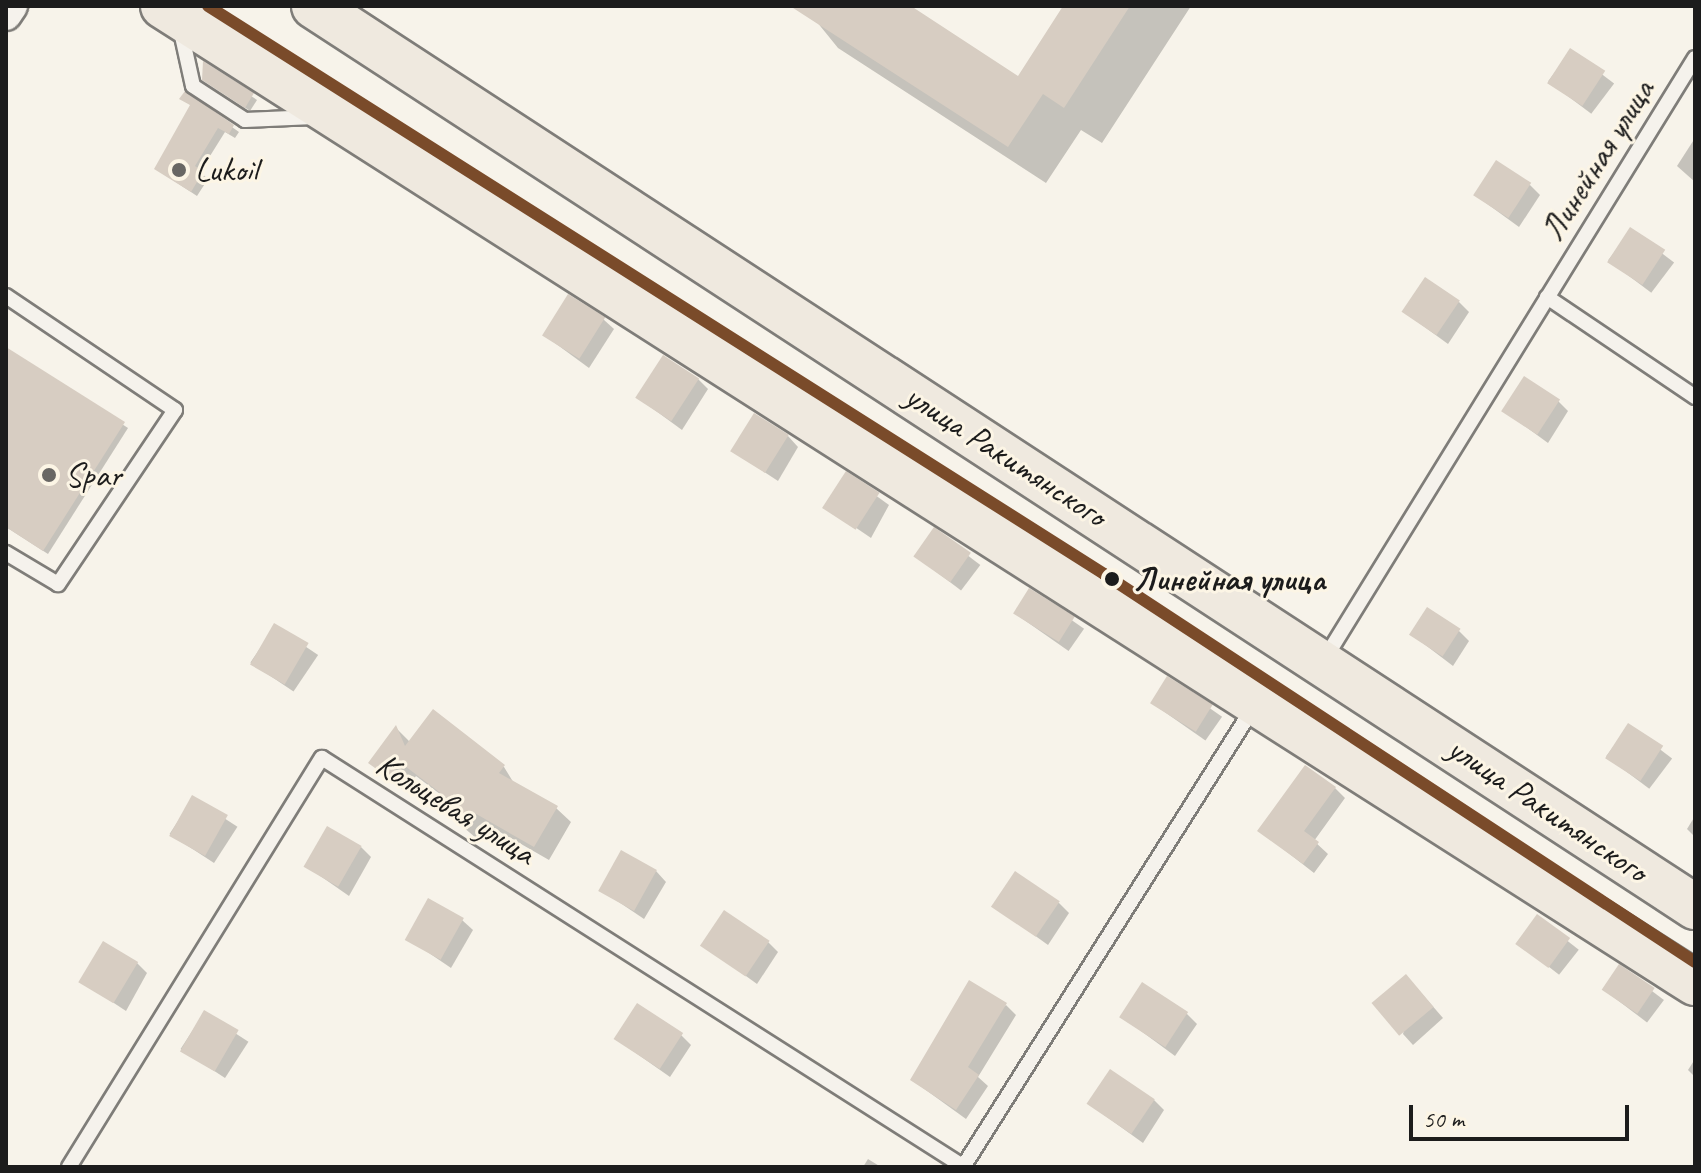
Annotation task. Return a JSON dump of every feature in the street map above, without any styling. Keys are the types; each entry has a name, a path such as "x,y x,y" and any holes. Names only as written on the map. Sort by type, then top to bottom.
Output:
{"main road":[{"name":"улица Ракитянского","path":"314,6 1324,660 1695,907"},
{"name":"улица Ракитянского","path":"170,10 341,116 1695,983"}],"street":[{"path":"6,15 12,6"}],"lane":[{"name":"Линейная улица","path":"1324,660 1695,58"},
{"path":"6,296 175,410 58,584 6,553"},
{"path":"1547,297 1695,397"},
{"path":"963,1167 1257,701"},
{"name":"Кольцевая улица","path":"69,1167 322,758 963,1167"}],"building":[{"path":"790,6 911,6 1018,76 1063,6 1130,6 1064,108 1043,94 1008,147"},
{"path":"1570,48 1605,71 1582,106 1547,83"},
{"path":"203,61 254,93 245,108 202,80"},
{"path":"185,91 234,125 229,134 218,128 195,166 203,172 191,192 154,169 190,105 179,99"},
{"path":"1496,160 1531,183 1508,218 1473,195"},
{"path":"1630,227 1665,250 1642,285 1607,262"},
{"path":"1425,277 1460,300 1436,335 1402,312"},
{"path":"568,294 605,317 579,359 542,336"},
{"name":"Spar","path":"6,347 125,422 43,551 6,527"},
{"path":"663,355 699,378 671,421 635,398"},
{"path":"1524,376 1560,399 1537,435 1501,411"},
{"path":"754,413 789,435 765,473 730,451"},
{"path":"846,471 880,493 856,530 822,508"},
{"path":"934,527 971,553 950,582 913,556"},
{"path":"1029,588 1075,617 1059,642 1013,613"},
{"path":"1427,607 1461,629 1443,656 1409,635"},
{"path":"274,623 309,643 285,685 250,665"},
{"path":"1167,676 1213,705 1196,732 1150,703"},
{"path":"433,709 505,765 499,773 558,806 534,847 471,811 461,825 439,809 447,798 401,763 389,778 368,763 396,725 405,746"},
{"path":"1628,723 1663,746 1640,781 1605,758"},
{"path":"1305,765 1336,787 1304,831 1319,842 1303,864 1257,831"},
{"path":"192,795 228,815 205,856 169,836"},
{"path":"327,826 362,846 338,887 304,867"},
{"path":"621,850 657,870 634,911 598,891"},
{"path":"1015,871 1060,901 1036,937 991,907"},
{"path":"428,898 464,918 441,960 405,940"},
{"path":"724,910 770,941 746,976 700,946"},
{"path":"1537,914 1570,938 1548,968 1515,944"},
{"path":"103,941 138,962 113,1003 78,982"},
{"path":"1619,964 1655,988 1637,1014 1602,990"},
{"path":"1406,974 1434,1007 1399,1036 1372,1003"},
{"path":"969,980 1007,1003 968,1067 979,1075 956,1110 910,1080"},
{"path":"1142,982 1188,1012 1165,1047 1119,1017"},
{"path":"637,1003 683,1033 660,1069 614,1039"},
{"path":"204,1010 239,1030 215,1072 180,1052"},
{"path":"1110,1069 1155,1099 1131,1134 1087,1104"}],"transit line":[{"path":"208,6 1104,574 1695,962"}],"place":[{"name":"Lukoil","path":"179,170"},
{"name":"Spar","path":"49,475"},
{"name":"Линейная улица","path":"1112,579"}]}
